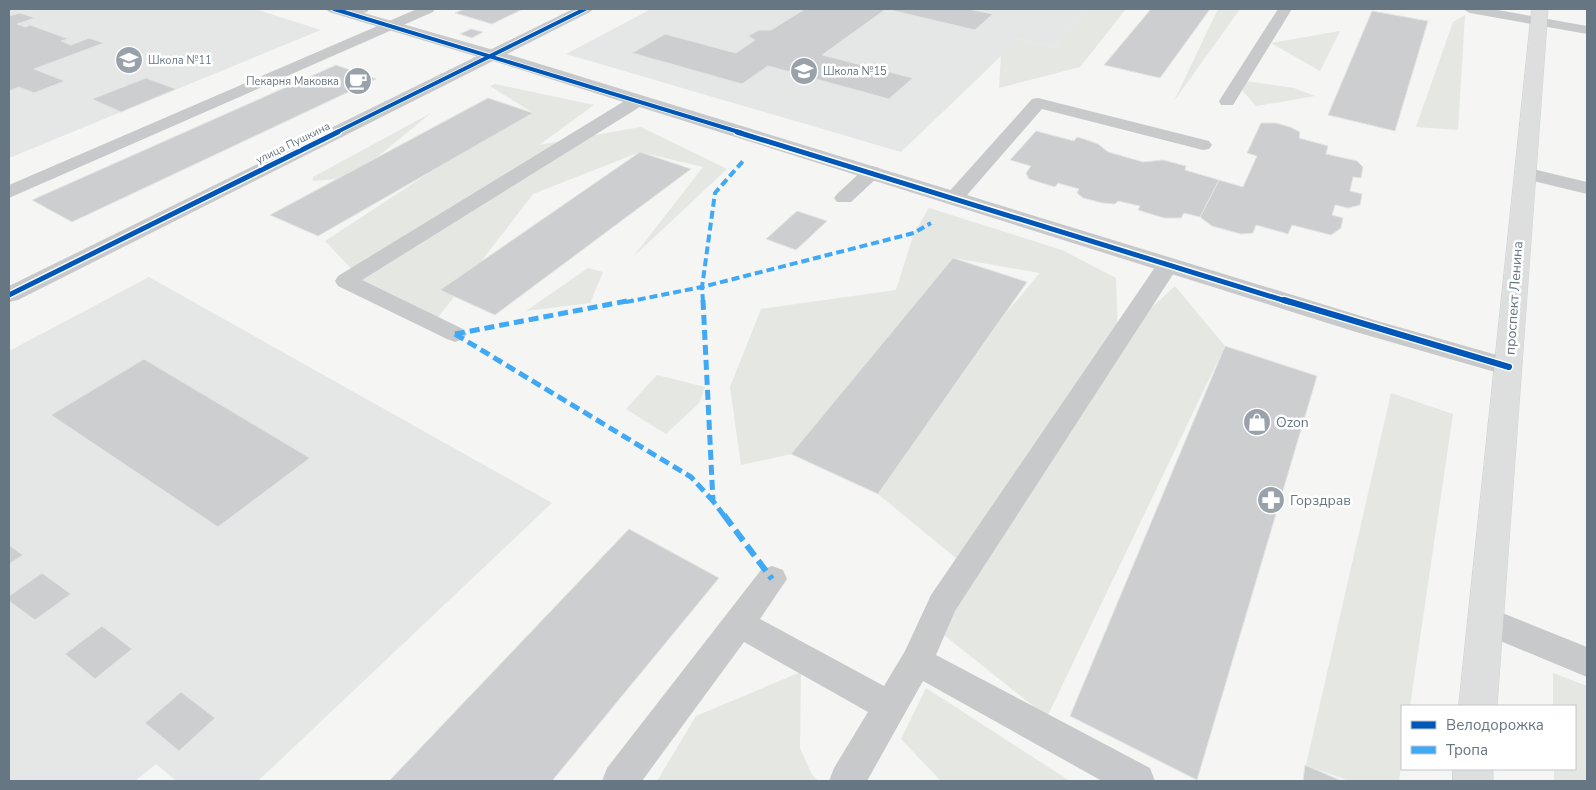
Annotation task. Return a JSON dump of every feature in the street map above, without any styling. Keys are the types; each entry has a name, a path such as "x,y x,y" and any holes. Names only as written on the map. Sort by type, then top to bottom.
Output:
{"main road":[{"name":"проспект Ленина","path":"1478,705 1539,15"}],"street":[{"path":"334,9 356,11 389,25 872,172 1168,265 1509,367"},
{"name":"улица Пушкина","path":"9,294 585,9"}],"lane":[{"path":"9,192 428,9"},
{"path":"1227,101 1285,9"},
{"path":"1470,9 1539,15 1587,30"},
{"path":"455,334 346,281 636,100"},
{"path":"954,198 1038,103 1203,145"},
{"path":"844,198 872,172"},
{"path":"1524,173 1587,188"},
{"path":"847,781 917,661 942,604 1168,265"},
{"path":"620,781 741,624 772,579"},
{"path":"1485,620 1587,662"},
{"path":"741,624 891,707"},
{"path":"917,661 1137,781"}],"shaded area":[{"name":"Школа №11","path":"9,9 255,9 321,30 9,158"},
{"name":"Школа №15","path":"651,9 1090,9 1053,47 1019,39 901,152 566,54"},
{"path":"1090,9 1126,9 1080,67 999,88 1001,55 1019,39 1053,47"},
{"path":"1218,9 1240,9 1174,101"},
{"path":"1465,15 1458,130 1416,127 1453,22"},
{"path":"1340,31 1320,71 1271,43"},
{"path":"1232,79 1294,88 1315,96 1256,106"},
{"path":"495,84 594,105 539,145 641,127 727,169 633,257 703,167 640,152 533,194 433,324 378,297 325,241 432,171 533,113 490,86"},
{"path":"431,113 376,158 337,179 313,181 313,177"},
{"path":"929,208 1062,250 1116,278 1118,338 1175,286 1225,346 1047,717 944,635 957,559 878,494 1006,313 1040,273 953,258 791,454 741,465 730,387 761,309 896,290 914,233"},
{"path":"588,268 603,272 590,303 526,311"},
{"path":"149,277 552,503 258,781 176,781 156,764 135,781 9,781 9,351"},
{"path":"657,375 705,387 699,403 666,434 626,409"},
{"path":"1391,393 1453,414 1410,705 1401,705 1401,766 1399,781 1349,781 1306,765"},
{"path":"801,672 800,748 812,775 819,781 657,781 696,716"},
{"path":"1553,673 1587,686 1587,781 1554,781 1554,770 1576,770 1576,705 1553,705"},
{"path":"926,688 1070,781 941,781 901,739"}],"building":[{"path":"464,9 523,9 492,24 455,13"},
{"path":"805,9 886,9 822,55 913,78 889,99 768,66 742,84 632,53 665,34 736,53 755,40 748,36 759,30 771,30"},
{"path":"886,9 968,9 993,14 975,30"},
{"path":"1151,9 1210,9 1160,78 1104,65"},
{"path":"1372,11 1428,21 1395,131 1328,115"},
{"path":"20,13 35,18 17,24 25,27 30,25 69,39 61,41 71,45 89,38 104,43 34,69 65,81 34,93 19,87 9,91 9,16"},
{"path":"471,29 483,32 472,38 460,34"},
{"path":"336,65 376,79 72,222 32,200"},
{"path":"146,78 176,89 121,112 92,99"},
{"path":"488,98 533,113 318,236 270,215"},
{"path":"1261,123 1276,123 1290,127 1300,132 1299,138 1328,146 1326,154 1357,161 1363,167 1361,178 1353,177 1350,191 1362,194 1360,205 1348,208 1335,205 1332,215 1343,218 1341,228 1331,235 1292,225 1288,234 1256,225 1253,233 1241,234 1212,226 1200,217 1219,180 1243,187 1257,156 1247,153"},
{"path":"1036,131 1074,141 1077,137 1084,139 1098,144 1108,152 1143,162 1163,160 1186,166 1185,170 1219,180 1200,217 1184,213 1181,218 1164,218 1138,210 1140,206 1118,201 1115,204 1103,203 1083,198 1077,193 1079,189 1058,183 1055,187 1029,179 1026,173 1031,166 1010,160"},
{"path":"640,152 691,169 495,315 440,290"},
{"path":"797,211 827,221 796,250 766,239"},
{"path":"953,258 1027,282 878,494 791,454"},
{"path":"1225,346 1317,376 1197,780 1070,716"},
{"path":"144,359 310,458 218,527 51,415"},
{"path":"629,529 719,578 552,781 389,781"},
{"path":"9,545 23,555 9,564"},
{"path":"42,573 71,594 35,620 9,601 9,596"},
{"path":"102,626 132,649 95,679 65,654"},
{"path":"181,692 215,718 179,751 145,723"},
{"path":"1305,765 1342,781 1303,781"}],"marked path":[{"path":"743,161 715,193 702,287 713,501 772,579"},
{"path":"455,334 702,287 914,233 931,223"},
{"path":"455,334 691,477 713,501"}],"cycle path":[{"path":"334,9 1362,324 1509,367"},
{"path":"9,295 585,9"}],"place":[{"name":"Школа №11","path":"129,60"},
{"name":"Школа №15","path":"804,71"},
{"name":"Пекарня Маковка","path":"358,81"},
{"name":"Ozon","path":"1257,422"},
{"name":"Горздрав","path":"1271,500"}]}
